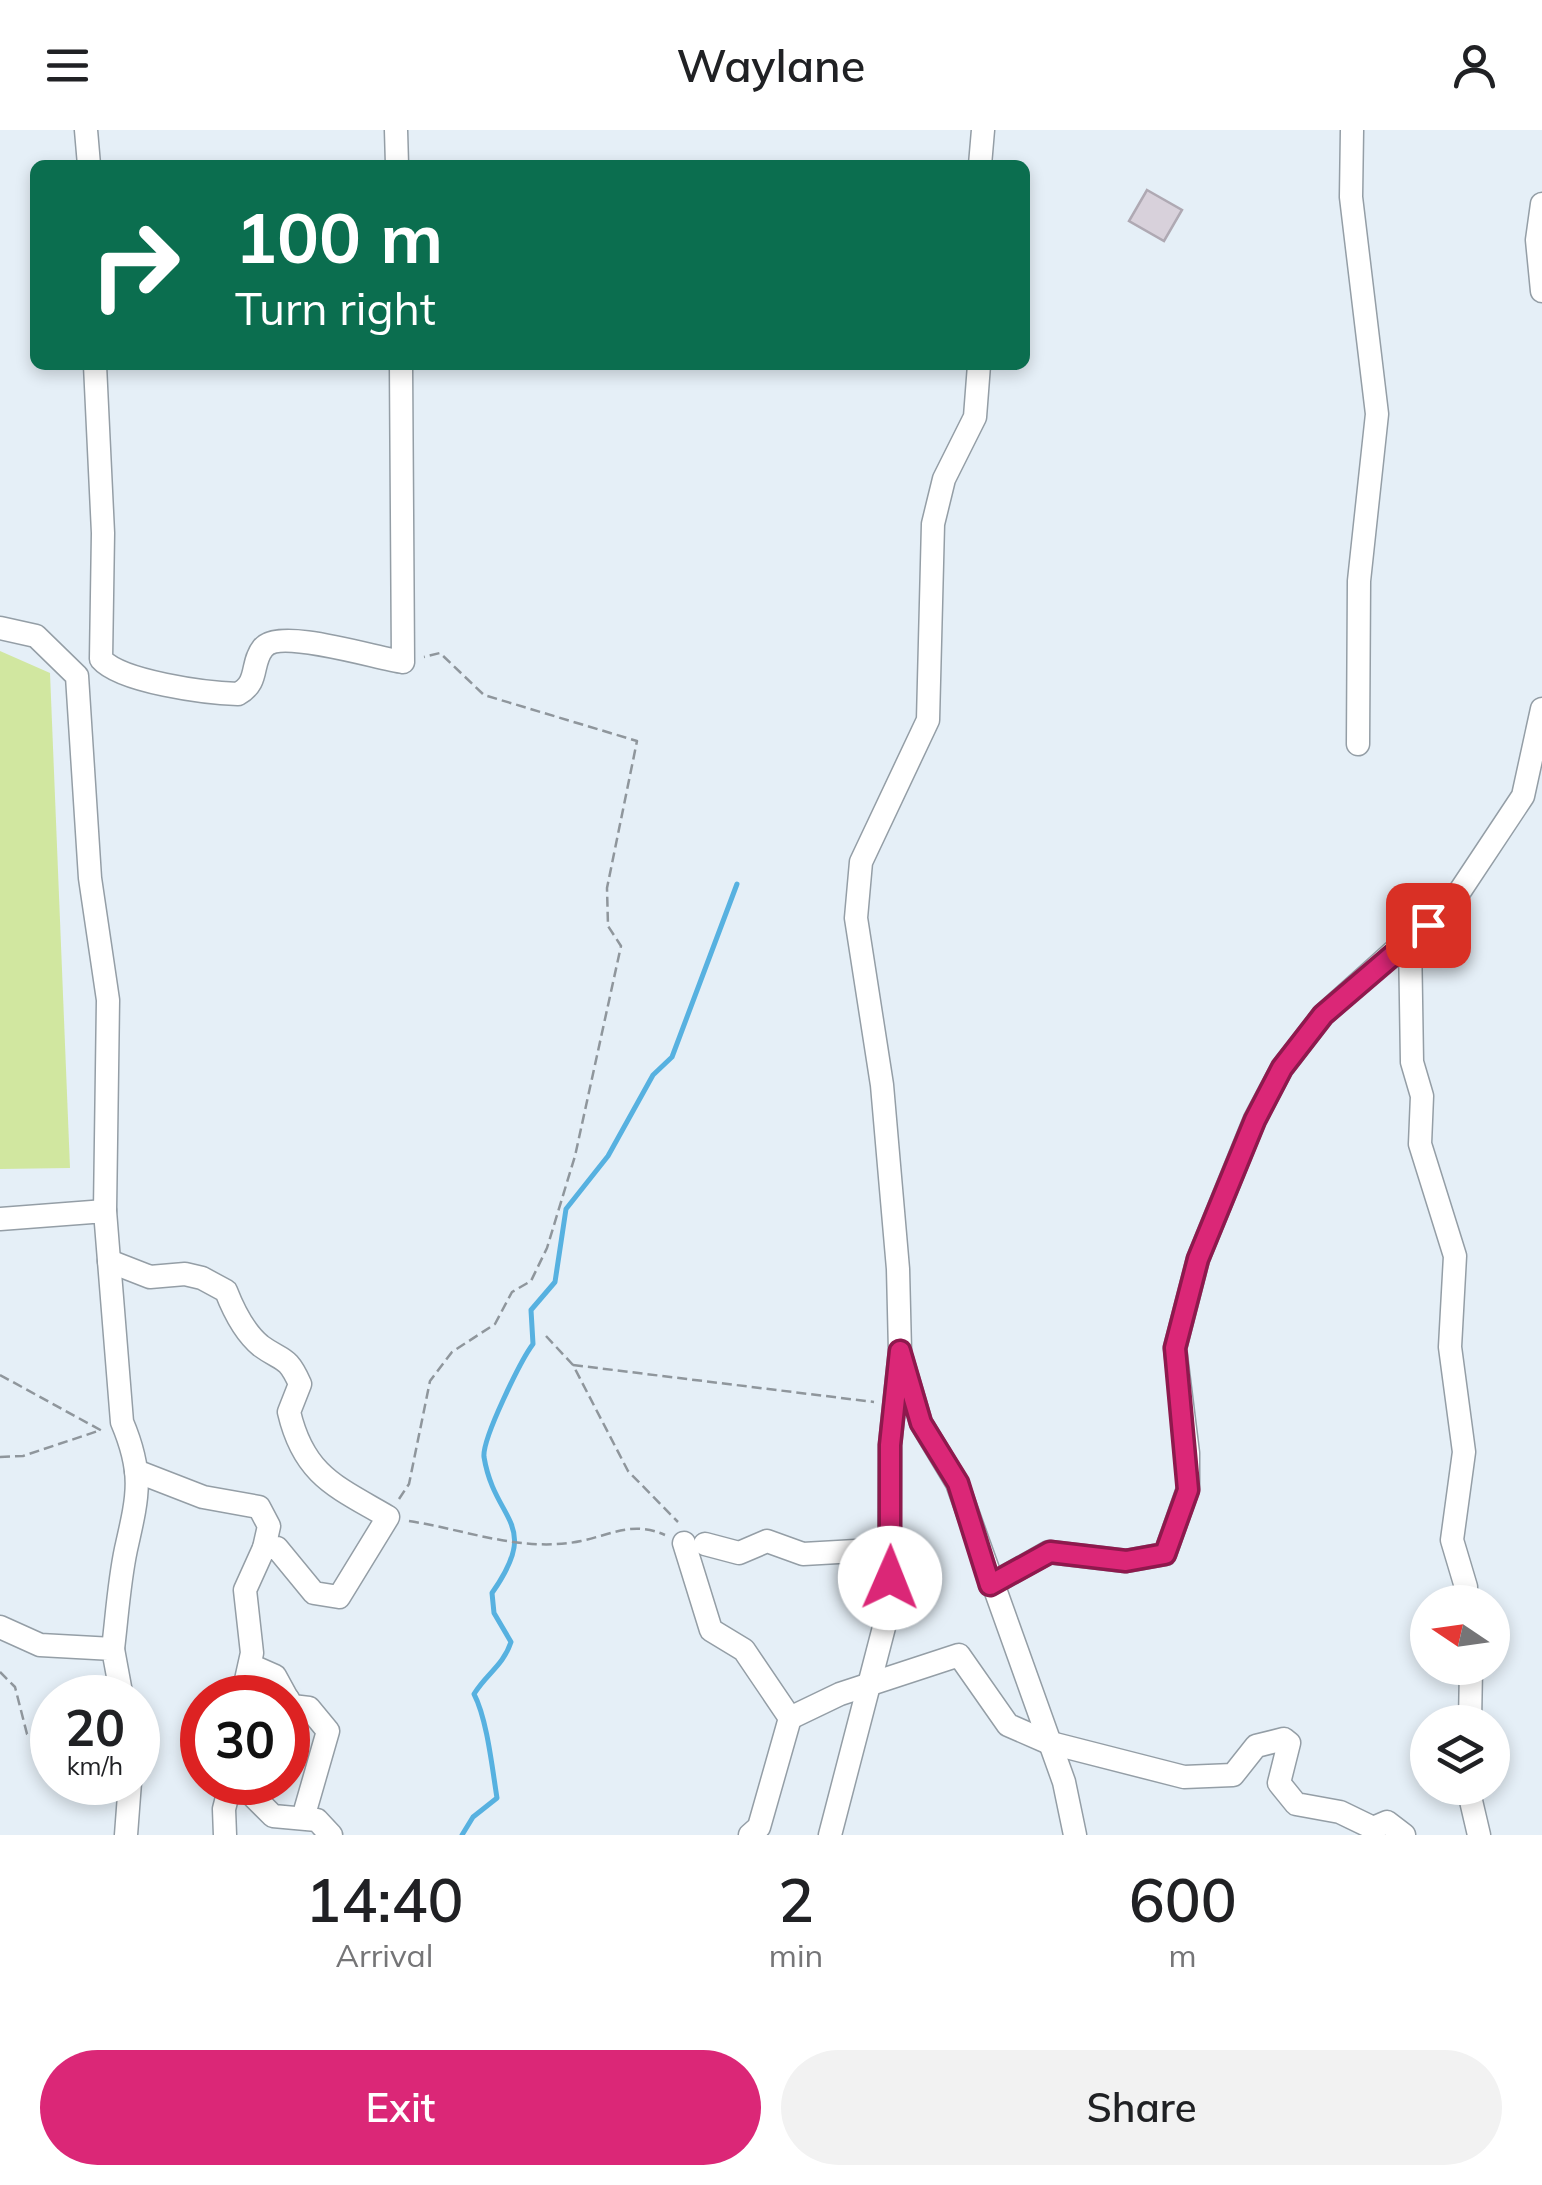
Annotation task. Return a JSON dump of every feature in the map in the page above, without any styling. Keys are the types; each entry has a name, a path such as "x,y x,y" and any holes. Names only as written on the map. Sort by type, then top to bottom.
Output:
{"street":[{"path":"86,130 89,160"},
{"path":"396,130 397,160"},
{"path":"980,160 982,130"},
{"path":"1352,130 1351,197 1377,414 1359,581 1358,744"},
{"path":"1542,204 1537,240 1542,291"},
{"path":"95,370 103,532 101,659 110,669 129,675 238,694 253,682 261,652 271,644 325,643 404,662 401,370"},
{"path":"830,1835 889,1608 892,1404 900,1351 898,1269 882,1086 856,918 856,884 861,862 928,720 933,524 944,479 975,417 979,370"},
{"path":"0,628 36,636 76,676 90,878 108,1000 105,1211 122,1422 132,1446 136,1471 135,1525 127,1546 112,1649 117,1675"},
{"path":"76,676 101,659"},
{"path":"990,1585 1050,1552 1126,1561 1165,1554 1188,1490 1175,1348 1198,1259 1255,1120 1282,1068 1323,1015 1452,903 1518,805 1542,709"},
{"path":"1410,939 1412,1062 1422,1096 1420,1144 1455,1256 1450,1347 1464,1452 1452,1540 1465,1585"},
{"path":"0,1219 105,1211"},
{"path":"109,1261 150,1277 185,1274 202,1278 226,1291 233,1310 260,1345 289,1360 300,1384 289,1412 314,1470 337,1490 388,1517 339,1597 314,1593 277,1548 264,1548"},
{"path":"900,1351 921,1423 958,1483 990,1585 1064,1782 1075,1835"},
{"path":"136,1471 176,1483 203,1498 259,1507 269,1526 246,1590 247,1675"},
{"path":"750,1835 759,1827 790,1718 744,1650 711,1630 694,1544 739,1553 767,1541 803,1554 891,1549"},
{"path":"0,1627 40,1644 112,1649"},
{"path":"790,1718 959,1655 1008,1725 1046,1742 1184,1777 1233,1775 1256,1746 1284,1739 1288,1743 1279,1783 1296,1804 1340,1812 1372,1828 1388,1822 1404,1835"},
{"path":"250,1664 273,1675"},
{"path":"310,1709 328,1731 310,1794"},
{"path":"126,1835 128,1805"},
{"path":"225,1835 226,1805"},
{"path":"261,1805 273,1816 317,1820 332,1835"},
{"path":"303,1818 307,1805"},
{"path":"1472,1805 1480,1835"}],"path":[{"path":"404,662 440,654 484,695 637,740 607,888 608,926 621,946 575,1156 547,1248 531,1281 512,1292 495,1324 452,1352 430,1381 410,1484 388,1517 517,1545 576,1542 644,1526 694,1544"},
{"path":"546,1336 573,1366 628,1471 694,1544"},
{"path":"573,1366 892,1404"},
{"path":"0,1375 132,1446"},
{"path":"0,1457 23,1456 100,1430"},
{"path":"0,1672 15,1687 30,1736"}],"green space":[{"path":"0,651 50,673 70,1168 0,1169"}],"building":[{"path":"1147,190 1182,210 1164,241 1129,221"}],"waterway":[{"path":"462,1835 473,1817 497,1798 486,1730 474,1694 511,1642 494,1613 492,1593 513,1551 514,1536 484,1457 489,1434 533,1344 531,1310 555,1282 566,1209 608,1156 653,1075 672,1057 737,884"}],"route":[{"path":"890,1578 890,1445 900,1351 921,1423 958,1483 990,1585 1050,1552 1126,1561 1165,1554 1188,1490 1188,1454 1175,1348 1198,1259 1255,1120 1282,1068 1323,1015 1428,925"}]}
